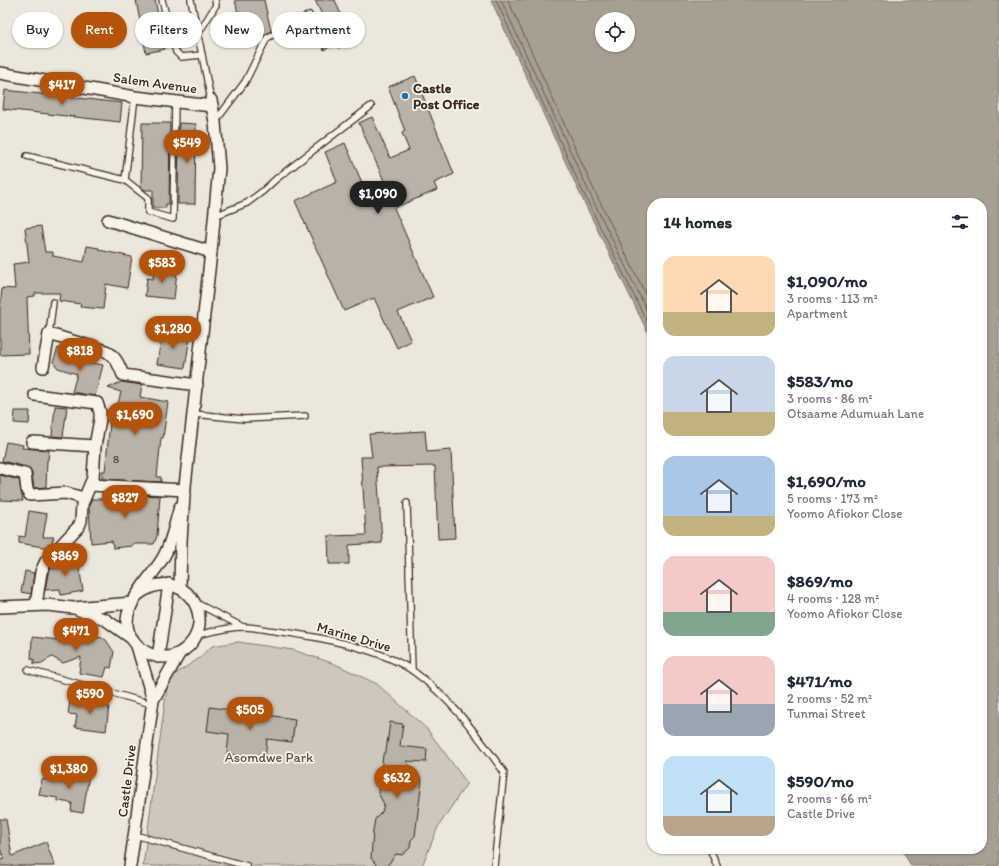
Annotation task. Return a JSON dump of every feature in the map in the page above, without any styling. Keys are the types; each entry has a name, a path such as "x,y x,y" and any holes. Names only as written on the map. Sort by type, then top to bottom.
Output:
{"street":[{"name":"Salem Avenue","path":"0,73 135,97 175,102 211,103"},
{"path":"180,588 181,541 185,493 219,168 215,122 211,103"},
{"path":"108,220 211,252"},
{"path":"43,367 49,334 106,351 113,355 117,360 123,375 197,385"},
{"path":"35,395 97,404 100,412 95,446 93,478 83,498 81,521 79,526 46,561 41,572 36,605"},
{"path":"32,442 95,446"},
{"path":"0,468 25,474 27,490 30,495 66,493 83,498"},
{"path":"90,485 185,493"},
{"path":"130,636 127,619 134,599 164,556 185,493"},
{"path":"0,607 36,605 73,608 134,599 146,588 157,584 169,584 180,588 195,602 199,613 200,624 197,635"},
{"path":"158,657 169,584"},
{"path":"73,608 106,620 130,636 137,646 147,653 158,657 169,657 180,654"},
{"name":"Castle Drive","path":"130,866 153,702 180,654 190,646 197,635"},
{"name":"Castle Drive","path":"137,646 153,702"}],"lane":[{"path":"162,0 176,52 181,57 202,55"},
{"path":"191,0 193,12"},
{"path":"202,28 216,5 215,0"},
{"path":"215,122 245,82 267,38 272,35"},
{"path":"201,48 211,103"},
{"path":"125,180 135,97"},
{"path":"27,156 125,180 148,198 148,212 173,219 175,102"},
{"path":"215,216 247,203 371,106"},
{"path":"49,334 53,302"},
{"path":"194,414 244,419 305,416"},
{"path":"407,503 412,670"},
{"name":"Marine Drive","path":"195,602 244,627"},
{"name":"Marine Drive","path":"197,635 244,627 296,634 345,644 384,656 412,670 436,688 451,704 504,772 494,866"},
{"path":"28,670 153,702"},
{"path":"135,835 247,866"},
{"path":"712,854 717,866"}],"green space":[{"name":"Asomdwe Park","path":"238,642 293,650 335,664 377,684 427,729 467,783 438,827 422,866 143,866 168,679 198,659 212,646"}],"water":[{"path":"491,0 999,0 999,866 911,866 905,854 987,854 987,198 647,198 647,331 581,196"}],"building":[{"path":"136,0 155,0 157,12 138,12"},
{"path":"235,0 264,0 271,31 264,35 264,12 238,12"},
{"path":"315,0 335,0 340,12 321,12"},
{"path":"145,48 165,48 165,49 146,53"},
{"path":"415,76 454,174 434,183 437,190 394,208 433,297 398,312 411,341 397,348 374,298 344,311 295,201 337,182 325,152 345,143 369,199 388,190 359,123 372,117 390,158 409,150 402,133 405,131 388,87"},
{"path":"5,90 122,103 120,122 3,109"},
{"path":"142,123 170,123 169,204 166,204 166,208 153,208 153,190 145,190 141,187"},
{"path":"179,123 196,124 195,204 178,204"},
{"path":"41,226 45,252 53,252 53,256 84,262 87,246 132,257 127,288 106,284 103,309 80,307 81,304 59,301 60,293 35,293 35,296 27,297 29,354 0,355 0,310 2,288 15,289 13,264 29,262 25,228"},
{"path":"154,269 177,271 174,299 145,296 147,278 153,279"},
{"path":"162,332 190,337 185,368 157,364"},
{"path":"58,348 78,355 76,360 103,365 95,396 72,392 77,374 58,368 53,362"},
{"path":"121,382 142,385 140,397 168,402 163,438 161,438 157,477 161,477 161,482 102,479 102,471 105,471 111,413 116,412 121,392 108,388"},
{"path":"55,406 67,407 63,437 52,436"},
{"path":"15,411 30,411 29,424 14,423"},
{"path":"425,431 427,452 451,450 455,538 438,539 435,466 377,467 382,543 349,545 349,564 329,564 328,536 366,535 361,457 372,457 369,434"},
{"path":"6,442 23,445 22,448 49,450 46,487 34,488 32,473 27,467 2,461"},
{"path":"0,475 19,480 23,501 0,500"},
{"path":"102,493 160,496 157,536 154,544 132,544 132,546 113,548 112,541 91,543 89,506 92,499 102,499"},
{"path":"29,511 47,514 43,537 54,537 49,548 19,543 19,536 25,537"},
{"path":"60,557 78,560 83,591 61,595 60,589 45,590 48,574 51,568 57,568"},
{"path":"25,571 34,573 31,594 21,592"},
{"path":"75,632 93,634 94,638 100,636 106,640 114,652 111,668 107,667 104,677 79,673 81,657 63,663 52,657 42,663 34,664 34,659 31,659 32,637 59,640 61,635 74,637"},
{"path":"70,701 109,706 106,731 75,727 77,715 68,714"},
{"path":"210,707 295,719 292,742 267,739 265,759 227,754 229,734 207,731"},
{"path":"390,722 403,724 400,746 427,749 426,762 406,761 422,780 415,836 411,840 410,848 402,855 396,854 387,866 377,866 371,858 373,831 375,819 382,812 384,804 378,793 383,755 386,751"},
{"path":"77,766 90,768 83,813 71,811 72,803 58,801 58,798 39,795 42,779 67,783 68,779 75,780"},
{"path":"0,819 6,819 12,856 46,842 55,866 0,866 0,860 4,859 0,848"}],"place":[{"name":"Castle Post Office","path":"405,96"}]}
